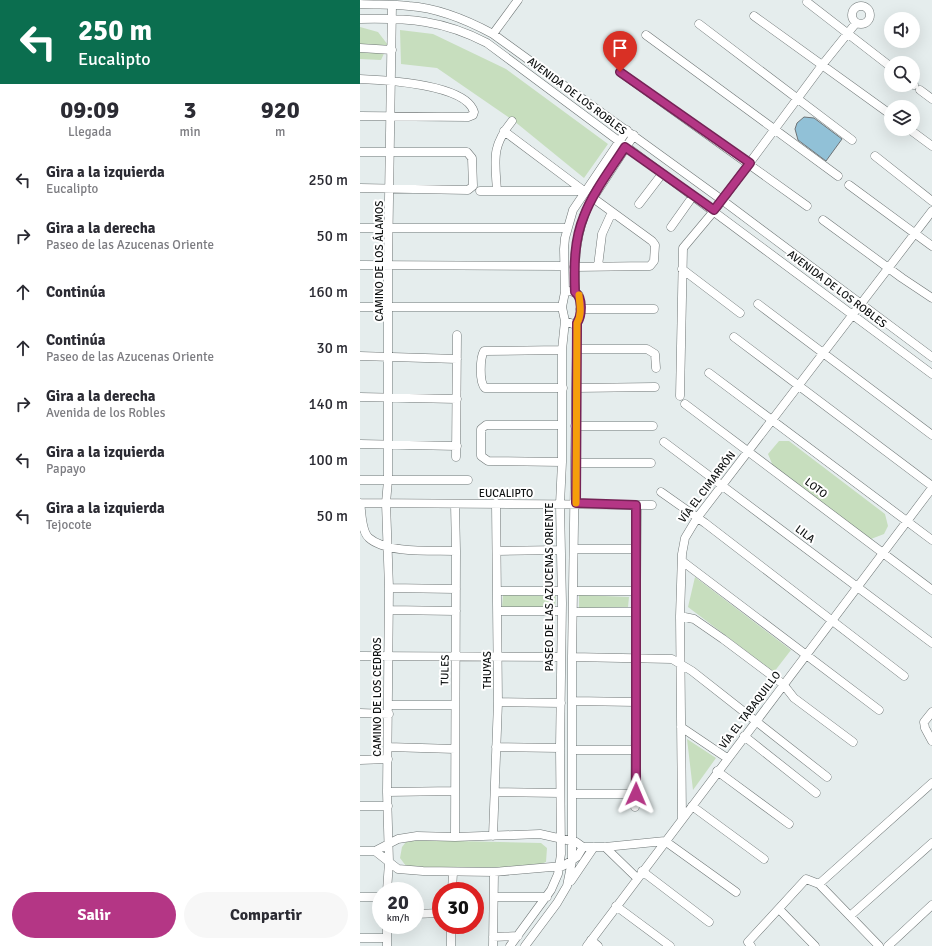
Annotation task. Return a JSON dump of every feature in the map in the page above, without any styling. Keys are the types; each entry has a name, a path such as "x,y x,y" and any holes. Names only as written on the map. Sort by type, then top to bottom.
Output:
{"street":[{"path":"493,34 518,0"},
{"path":"807,2 884,62"},
{"name":"AVENIDA DE LOS ROBLES","path":"360,4 392,5 439,11 475,24 493,34 630,132 932,357"},
{"name":"CAMINO DE LOS ÁLAMOS","path":"386,503 388,480 388,264 390,228 392,5"},
{"path":"754,16 823,64 884,110"},
{"name":"AVENIDA DE LOS ROBLES","path":"360,19 410,19 439,24 469,34 487,43 622,145 714,210 932,374"},
{"path":"680,396 676,384 683,248 722,200 823,64 856,23"},
{"path":"699,24 852,140"},
{"path":"646,35 838,176"},
{"path":"360,48 392,50"},
{"path":"620,72 750,163 807,206"},
{"path":"360,79 391,80 414,83 441,90 461,99 471,106 474,112 473,115 468,117 360,116"},
{"path":"920,89 932,99"},
{"path":"497,191 495,150 504,130 512,121"},
{"path":"504,130 584,191"},
{"path":"567,886 572,857 572,657 576,503 575,426 577,323 580,318 579,295 575,292 574,267 577,242 584,216 630,132"},
{"path":"918,136 932,146"},
{"path":"360,306 562,307 565,292 563,266 567,228 573,210 584,191 622,145"},
{"path":"360,152 467,152 472,158 472,189 360,188"},
{"path":"875,156 932,201"},
{"path":"639,204 662,174"},
{"path":"849,185 932,246"},
{"path":"480,191 584,191"},
{"path":"671,227 693,196"},
{"path":"574,267 650,266 654,261 655,245 652,240 594,198"},
{"path":"573,210 584,216"},
{"name":"VÍA EL CIMARRÓN","path":"682,818 680,616 682,561 685,538 698,518 749,450 932,210"},
{"path":"598,266 602,234 612,212"},
{"path":"824,220 932,298"},
{"path":"360,228 567,228"},
{"path":"360,265 563,266"},
{"path":"682,269 740,313"},
{"path":"565,292 575,292"},
{"path":"758,304 932,435"},
{"name":"PASEO DE LAS AZUCENAS ORIENTE","path":"510,946 547,897 555,883 560,867 560,504 563,388 562,350 565,321 562,307"},
{"path":"580,309 654,309"},
{"path":"565,321 569,324 577,323"},
{"path":"456,458 457,335"},
{"path":"734,337 932,487"},
{"path":"577,349 647,349 655,354 656,368"},
{"path":"562,350 484,351 482,356 482,384 485,388 563,388"},
{"path":"360,356 457,359"},
{"path":"709,373 771,421 932,540"},
{"path":"576,388 655,387"},
{"path":"360,397 457,399"},
{"name":"LOTO","path":"685,404 749,450 932,590"},
{"path":"562,426 486,425 481,429 481,456 488,461 562,462"},
{"path":"575,426 653,426"},
{"name":"LILA","path":"664,442 932,643"},
{"path":"360,444 456,446"},
{"path":"575,463 651,463"},
{"path":"360,480 468,480"},
{"name":"VÍA EL TABAQUILLO","path":"589,943 639,874 692,806 932,487"},
{"path":"661,492 698,518 904,676"},
{"path":"360,503 365,532 369,538 389,548 456,551"},
{"name":"EUCALIPTO","path":"360,503 576,503 652,505"},
{"name":"CAMINO DE LOS CEDROS","path":"386,503 389,548 389,710 387,792 389,862 388,882"},
{"name":"THUYAS","path":"493,836 496,792 498,702 496,503"},
{"name":"TULES","path":"454,837 456,657 455,504"},
{"path":"635,807 636,505"},
{"path":"574,549 636,549"},
{"path":"497,551 561,550"},
{"path":"682,561 879,710"},
{"path":"389,588 456,589"},
{"path":"574,591 636,590"},
{"path":"497,591 561,591"},
{"path":"389,610 456,611"},
{"path":"498,610 561,612"},
{"path":"574,612 635,612"},
{"path":"680,616 687,616 701,623 783,684 794,698 853,742"},
{"path":"360,656 560,657"},
{"path":"572,657 635,657 672,659 681,664 827,777"},
{"path":"573,701 636,702"},
{"path":"498,702 560,703"},
{"path":"360,713 455,705"},
{"path":"932,712 924,722 925,728 932,741"},
{"path":"680,726 728,758"},
{"path":"744,736 816,793"},
{"path":"388,747 455,749"},
{"path":"496,747 560,748"},
{"path":"573,750 636,750"},
{"path":"360,760 388,759"},
{"path":"717,771 789,824"},
{"path":"819,884 932,783"},
{"path":"387,792 455,791"},
{"path":"496,792 560,792"},
{"path":"573,794 636,794"},
{"path":"360,806 388,806"},
{"path":"692,806 764,859"},
{"path":"360,851 375,851 398,839 413,836 454,837 540,834 572,841 583,847 605,847 665,841 736,892"},
{"path":"850,916 932,843"},
{"path":"375,851 398,869 453,872 494,872 560,867 583,847"},
{"path":"525,946 557,903 594,847"},
{"path":"605,847 639,874 709,922"},
{"path":"452,882 453,872"},
{"path":"493,946 494,872"},
{"path":"751,946 748,942 779,909 803,880 806,879 819,884 879,946"},
{"path":"360,897 372,897"},
{"path":"494,897 547,897"},
{"path":"888,946 932,905"},
{"path":"616,906 670,946"},
{"path":"779,909 815,946"},
{"path":"451,934 451,946"},
{"path":"493,937 518,936"},
{"path":"360,938 387,942"},
{"path":"589,943 598,946"}],"green space":[{"path":"360,27 378,32 388,45 381,60 360,59"},
{"path":"400,30 433,34 506,69 608,144 584,178 514,121 437,68 401,64"},
{"path":"779,441 789,441 885,514 888,526 884,534 871,539 773,466 768,454"},
{"path":"695,577 791,650 774,672 688,607"},
{"path":"503,595 556,596 555,608 502,607"},
{"path":"579,595 629,597 628,607 579,608"},
{"path":"687,739 716,758 693,790"},
{"path":"418,840 541,843 547,848 546,862 536,866 527,867 413,868 406,866 400,858 402,847 406,842"}],"building":[{"path":"804,117 814,118 842,139 826,161 798,140 795,129 797,123"}],"slow traffic":[{"path":"576,503 575,426 577,323 580,318 579,295"}],"route":[{"path":"620,72 750,163 714,210 625,147 589,204 582,222 575,253 575,292 579,295 580,306 580,318 577,323 575,426 576,503 636,505 636,794"}]}
